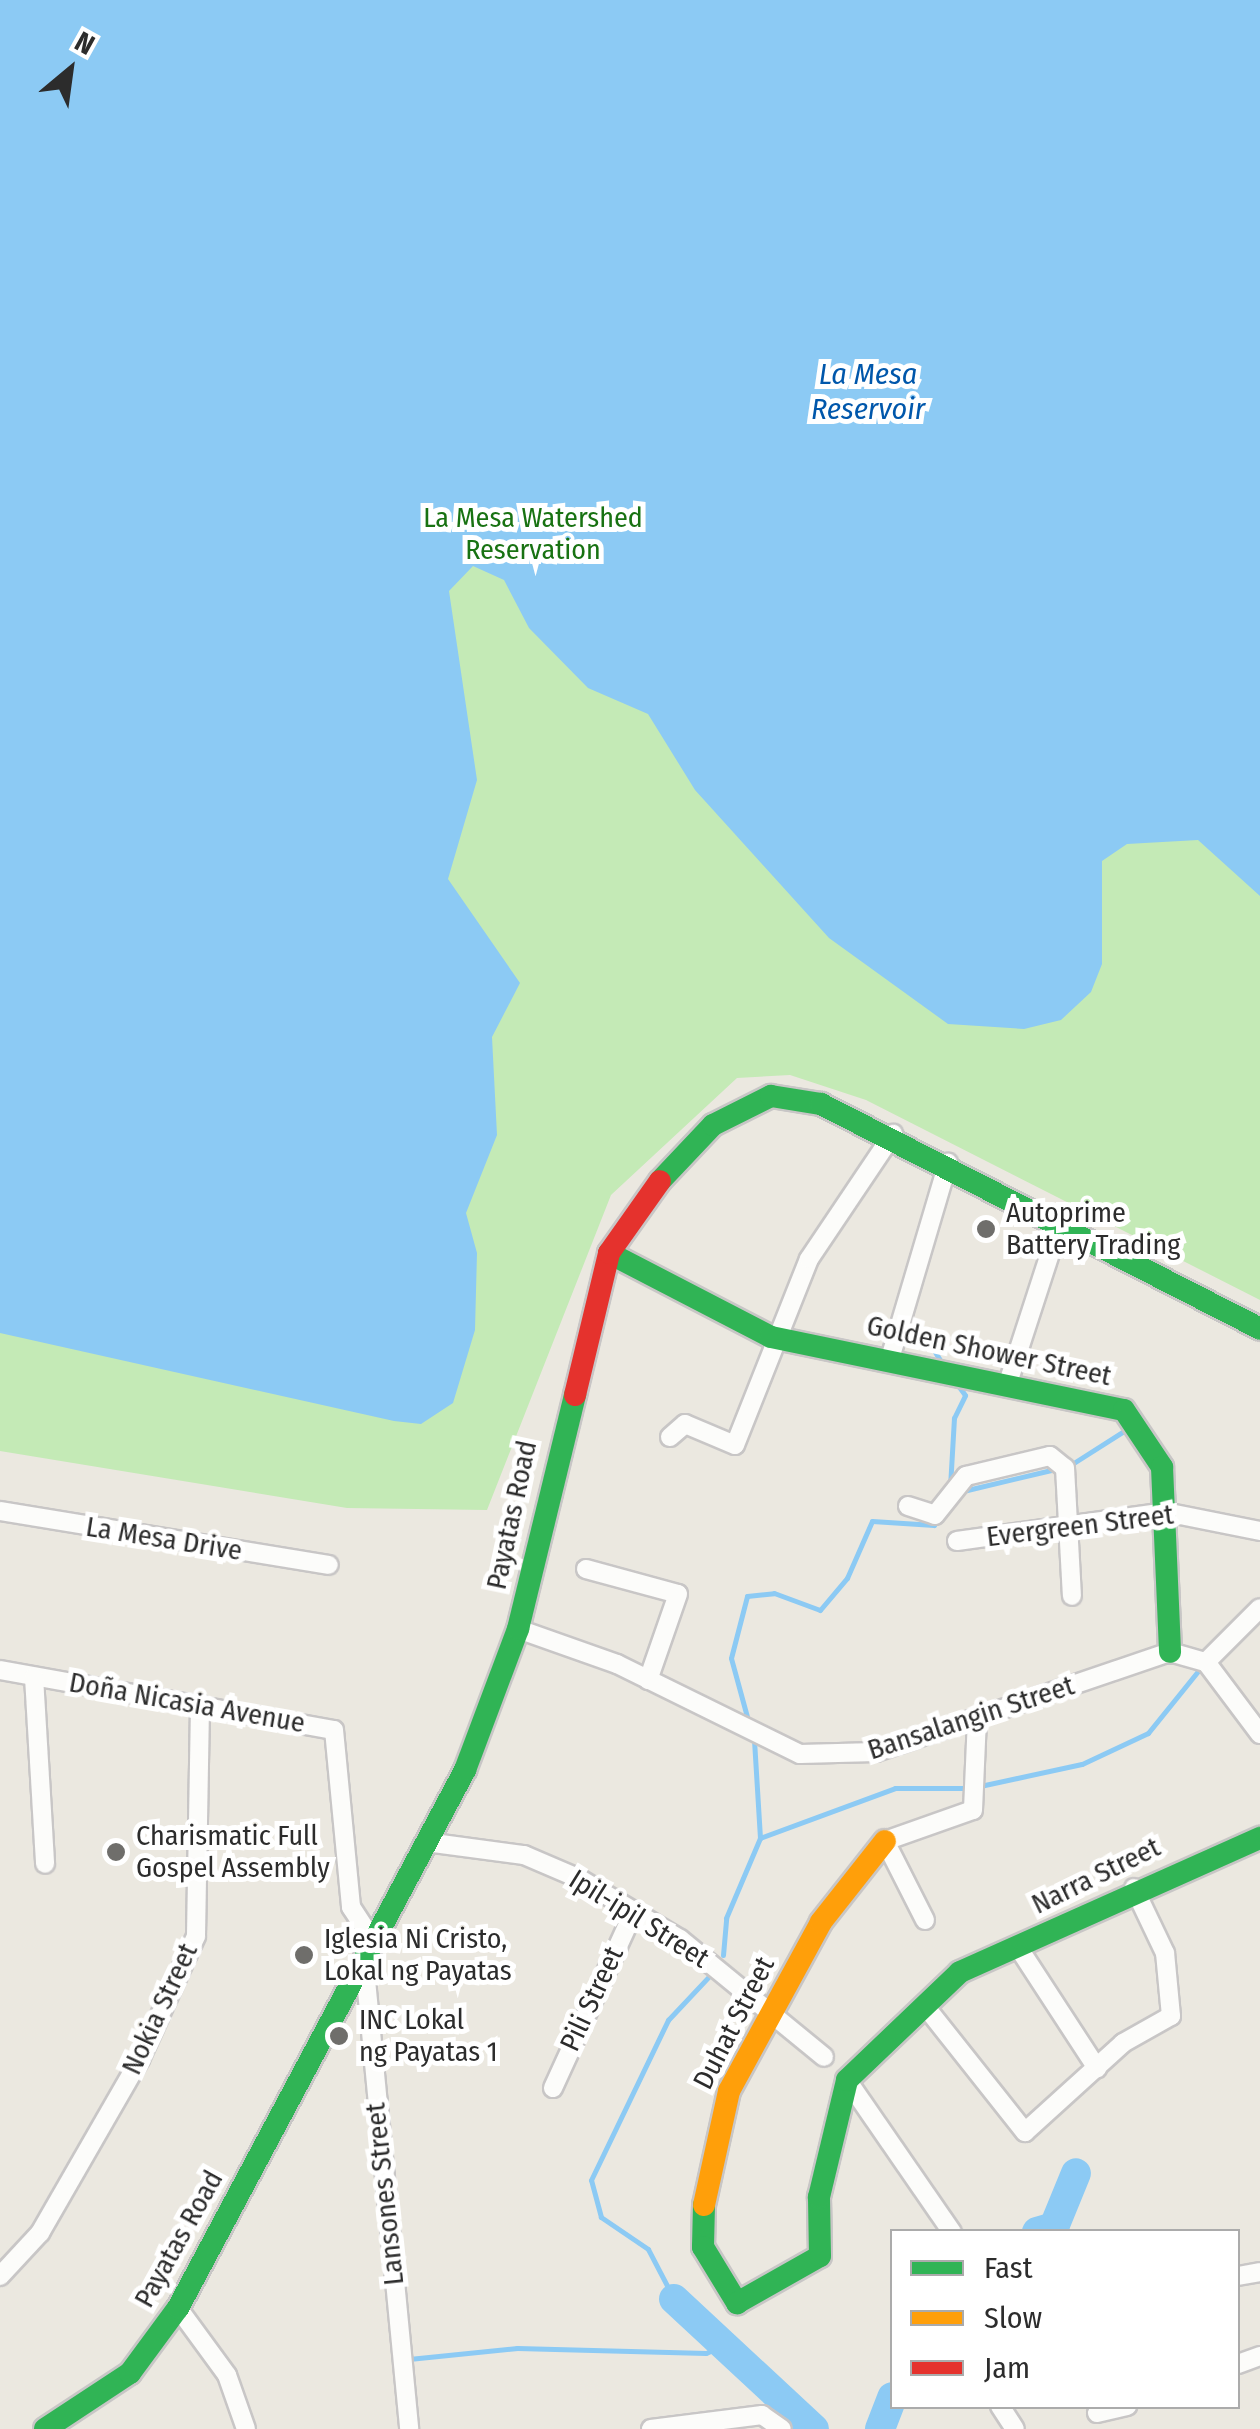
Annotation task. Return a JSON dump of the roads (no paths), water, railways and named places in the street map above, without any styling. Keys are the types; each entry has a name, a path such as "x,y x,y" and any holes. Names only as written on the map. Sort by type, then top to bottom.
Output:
{"main road":[{"name":"Payatas Road","path":"44,2429 130,2373 178,2308 465,1770 518,1629 608,1253 692,1147 752,1100 796,1098 892,1134 1260,1329"},
{"name":"Golden Shower Street","path":"608,1253 771,1337 1124,1410 1158,1451 1165,1512 1170,1652"},
{"name":"Narra Street","path":"925,2006 960,1972 1134,1888 1260,1838"},
{"name":"Duhat Street","path":"847,2080 819,2198 820,2256 741,2302 703,2246 701,2199 729,2090 770,2007 852,1875 885,1841"},
{"path":"847,2080 925,2006"}],"street":[{"path":"670,1436 685,1424 735,1445 771,1337 808,1259 892,1134"},
{"path":"889,1362 948,1164"},
{"path":"1007,1386 1060,1223"},
{"path":"908,1506 929,1515 952,1502 966,1476 1050,1456 1065,1468 1065,1526 1072,1596"},
{"name":"La Mesa Drive","path":"0,1511 329,1565"},
{"name":"Evergreen Street","path":"957,1542 1165,1512 1260,1531"},
{"path":"586,1569 678,1594 648,1680"},
{"path":"1206,1662 1260,1608"},
{"name":"Bansalangin Street","path":"518,1629 648,1680 800,1754 838,1759 977,1720 1170,1652"},
{"path":"1170,1652 1206,1662 1260,1734"},
{"name":"Doña Nicasia Avenue","path":"0,1670 334,1730 351,1907 369,1950"},
{"path":"34,1676 45,1864"},
{"name":"Nokia Street","path":"0,2276 40,2233 140,2059 196,1936 200,1704"},
{"path":"925,1920 885,1841 978,1800 977,1720"},
{"name":"Ipil-ipil Street","path":"426,1842 524,1855 634,1911 770,2007 824,2057"},
{"path":"925,2006 1026,2132 1097,2068 1172,2011 1165,1953 1134,1888"},
{"name":"Pili Street","path":"553,2088 634,1911"},
{"path":"1018,1947 1097,2068"},
{"name":"Lansones Street","path":"369,1950 409,2429"},
{"path":"847,2080 950,2229"},
{"path":"178,2308 227,2376 246,2429"},
{"path":"1097,2413 1114,2409"},
{"path":"651,2429 762,2416 782,2429"}],"water":[{"name":"La Mesa Reservoir","path":"0,0 1260,0 1260,896 1198,840 1127,844 1102,861 1102,964 1091,992 1061,1020 1024,1029 948,1024 829,938 695,790 648,714 588,688 529,628 504,580 473,566 449,591 477,780 448,879 520,983 492,1037 497,1135 466,1213 477,1253 475,1330 453,1403 421,1424 394,1421 0,1333"}],"waterway":[{"path":"930,1344 942,1363"},
{"path":"950,1487 954,1418 965,1395 957,1384"},
{"path":"1072,1464 1127,1429"},
{"path":"963,1491 1055,1469"},
{"path":"749,1724 731,1658 747,1596 774,1593 820,1610 847,1578 872,1521 934,1525 951,1505"},
{"path":"980,1786 1082,1764 1148,1733 1198,1671"},
{"path":"723,1955 726,1918 760,1838 754,1739"},
{"path":"760,1838 895,1788 970,1788"},
{"path":"674,2299 648,2249 601,2217 591,2180 668,2020 713,1972"},
{"path":"1047,2229 1054,2227 1076,2173"},
{"path":"674,2299 814,2429"},
{"path":"409,2359 517,2348 706,2353 728,2343"},
{"path":"880,2429 890,2402"}],"place":[{"name":"Autoprime Battery Trading","path":"986,1229"},
{"name":"Charismatic Full Gospel Assembly","path":"116,1852"},
{"name":"Iglesia Ni Cristo, Lokal ng Payatas","path":"304,1955"},
{"name":"INC Lokal ng Payatas 1","path":"339,2036"}],"park label":[{"name":"La Mesa Watershed Reservation","path":"533,534"}]}
